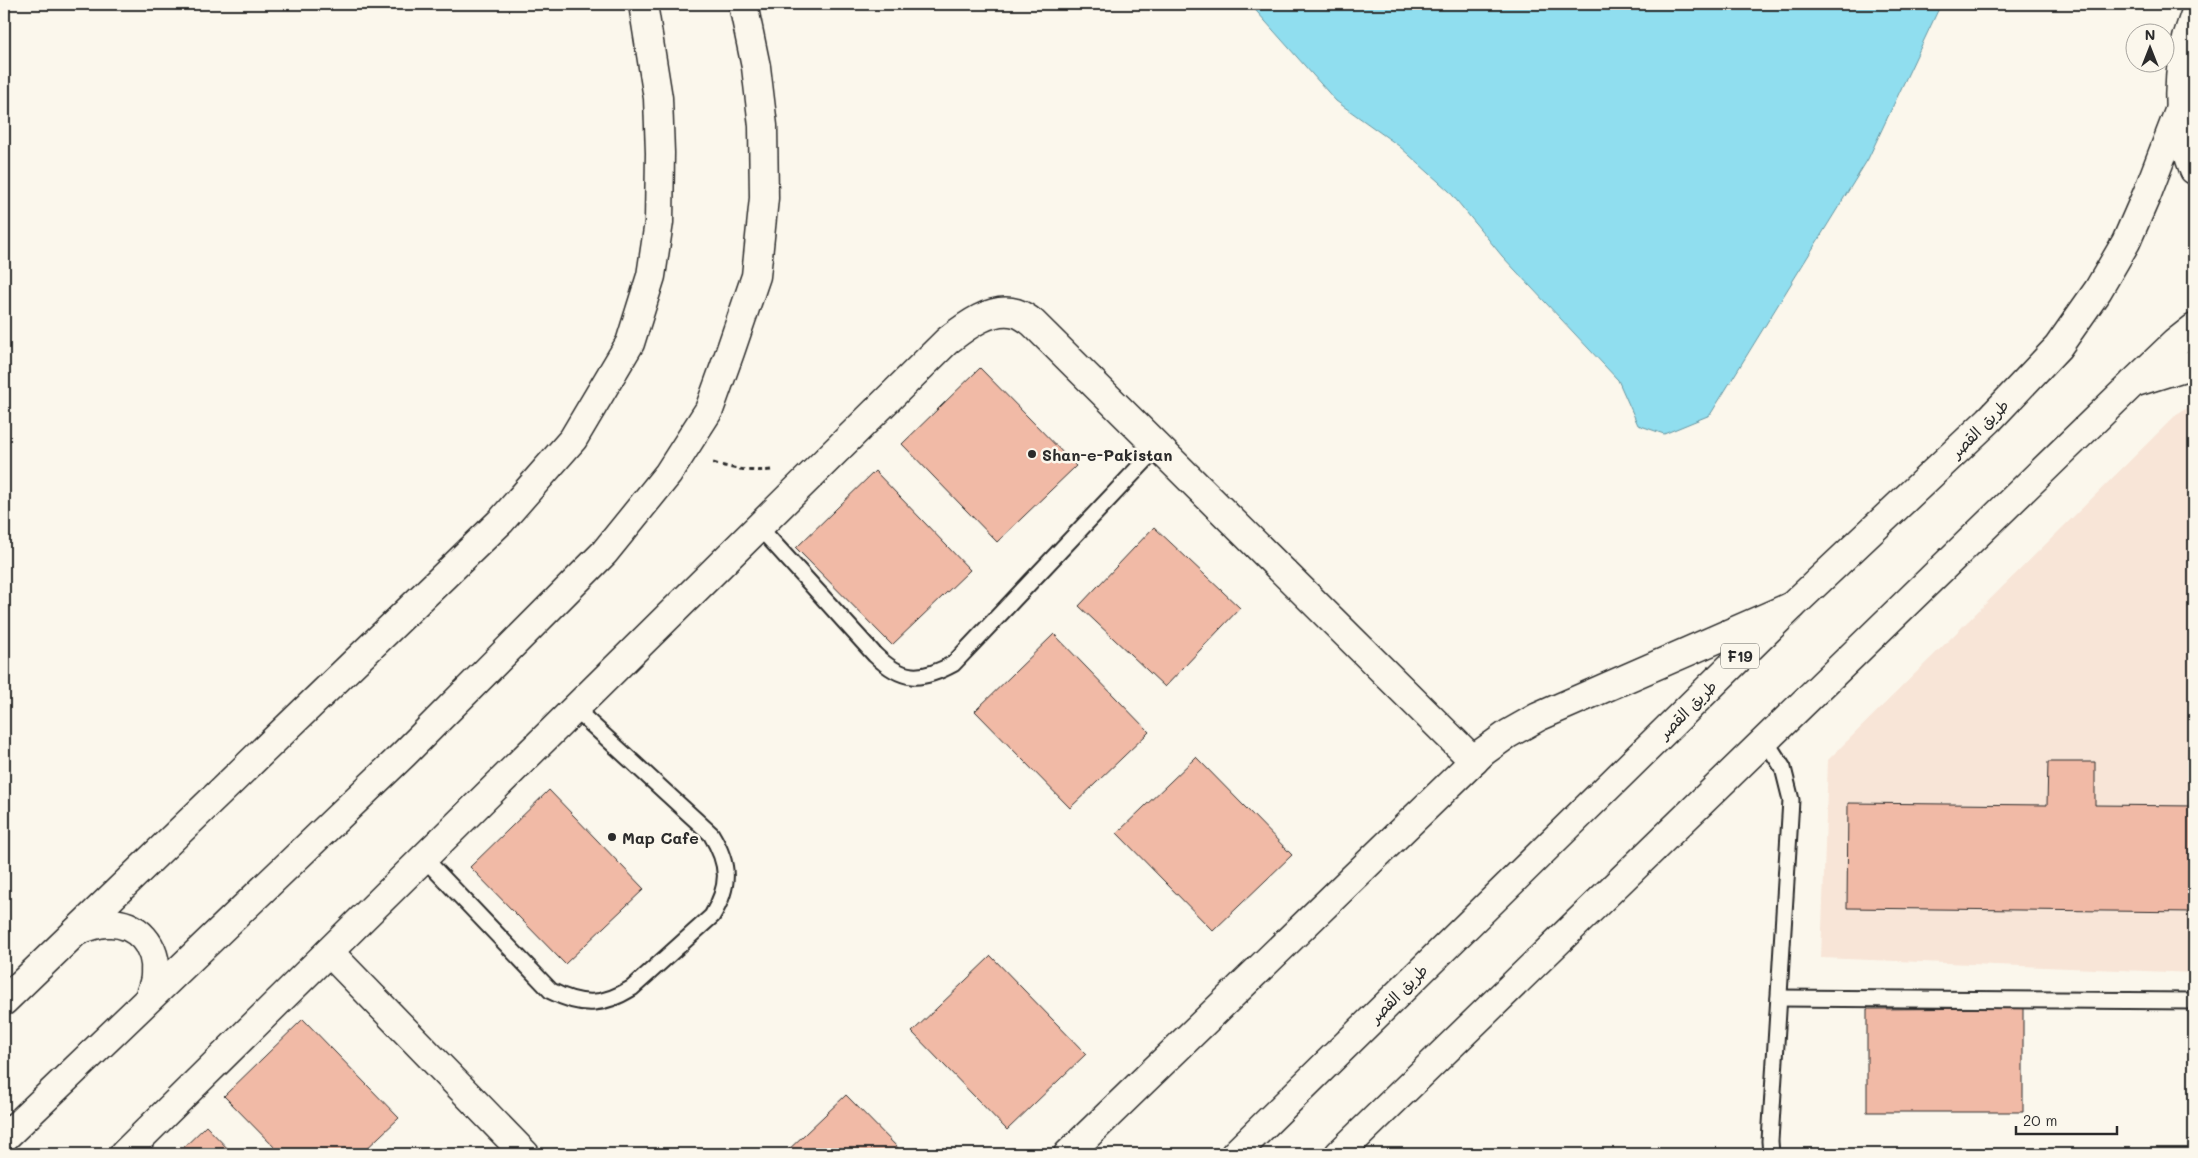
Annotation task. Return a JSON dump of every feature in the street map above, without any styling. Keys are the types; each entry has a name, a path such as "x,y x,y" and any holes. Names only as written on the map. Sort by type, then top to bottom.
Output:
{"main road":[{"path":"4,1001 502,521 573,439 630,343 651,276 659,222 660,153 658,98 643,4"},
{"path":"4,1138 404,754 604,553 668,474 708,410 756,276 764,198 763,126 756,68 743,4"},
{"path":"2194,17 2186,38 2180,74 2179,111 2187,152 2194,170"},
{"name":"طريق القصر","path":"1235,1154 1792,606 1989,420 2058,347 2098,290 2126,242 2148,194 2179,111"},
{"path":"124,1154 947,341 970,323 996,314 1016,313 1033,323 1474,760"},
{"path":"1339,1154 2133,382 2194,328"},
{"path":"2133,382 2194,364"},
{"path":"1068,1154 1474,760 1508,734 1538,717 1792,606"},
{"path":"76,931 98,923 109,922 127,926 144,937 154,954 155,976 149,998"},
{"path":"329,952 525,1154"}],"lane":[{"path":"759,527 890,670 912,676 933,675 953,664 1158,447"},
{"path":"424,858 551,991 566,999 583,1003 609,1000 632,988 712,916 721,901 725,884 725,866 720,849 711,834 575,709"},
{"path":"1765,740 1783,768 1791,800 1770,1141 1771,1154"},
{"path":"1779,998 2194,1001"}],"path":[{"path":"684,449 706,461 730,468 756,471 773,470"}],"shaded area":[{"path":"2194,405 2194,973 1821,958 1828,760 2178,413"}],"water":[{"path":"1250,4 1941,4 1868,159 1710,415 1664,434 1638,425 1618,380 1502,256 1449,191 1399,146 1336,101"}],"building":[{"path":"980,368 1076,466 997,542 902,444"},
{"path":"875,471 970,570 892,645 796,548"},
{"path":"1154,527 1240,608 1165,687 1079,606"},
{"path":"1054,634 1149,732 1070,808 975,711"},
{"path":"1196,757 1292,855 1213,931 1117,833"},
{"path":"2048,762 2095,762 2095,805 2194,806 2194,912 1847,908 1848,803 2047,805"},
{"path":"549,790 644,889 565,964 470,867"},
{"path":"991,956 1086,1054 1007,1130 912,1032"},
{"path":"2023,1008 2023,1112 1867,1112 1867,1009"},
{"path":"303,1019 399,1118 361,1154 281,1154 224,1096"},
{"path":"846,1095 904,1154 784,1154"},
{"path":"206,1126 233,1154 177,1154"}],"place":[{"name":"Shan-e-Pakistan","path":"1032,454"},
{"name":"Map Cafe","path":"612,837"}]}
